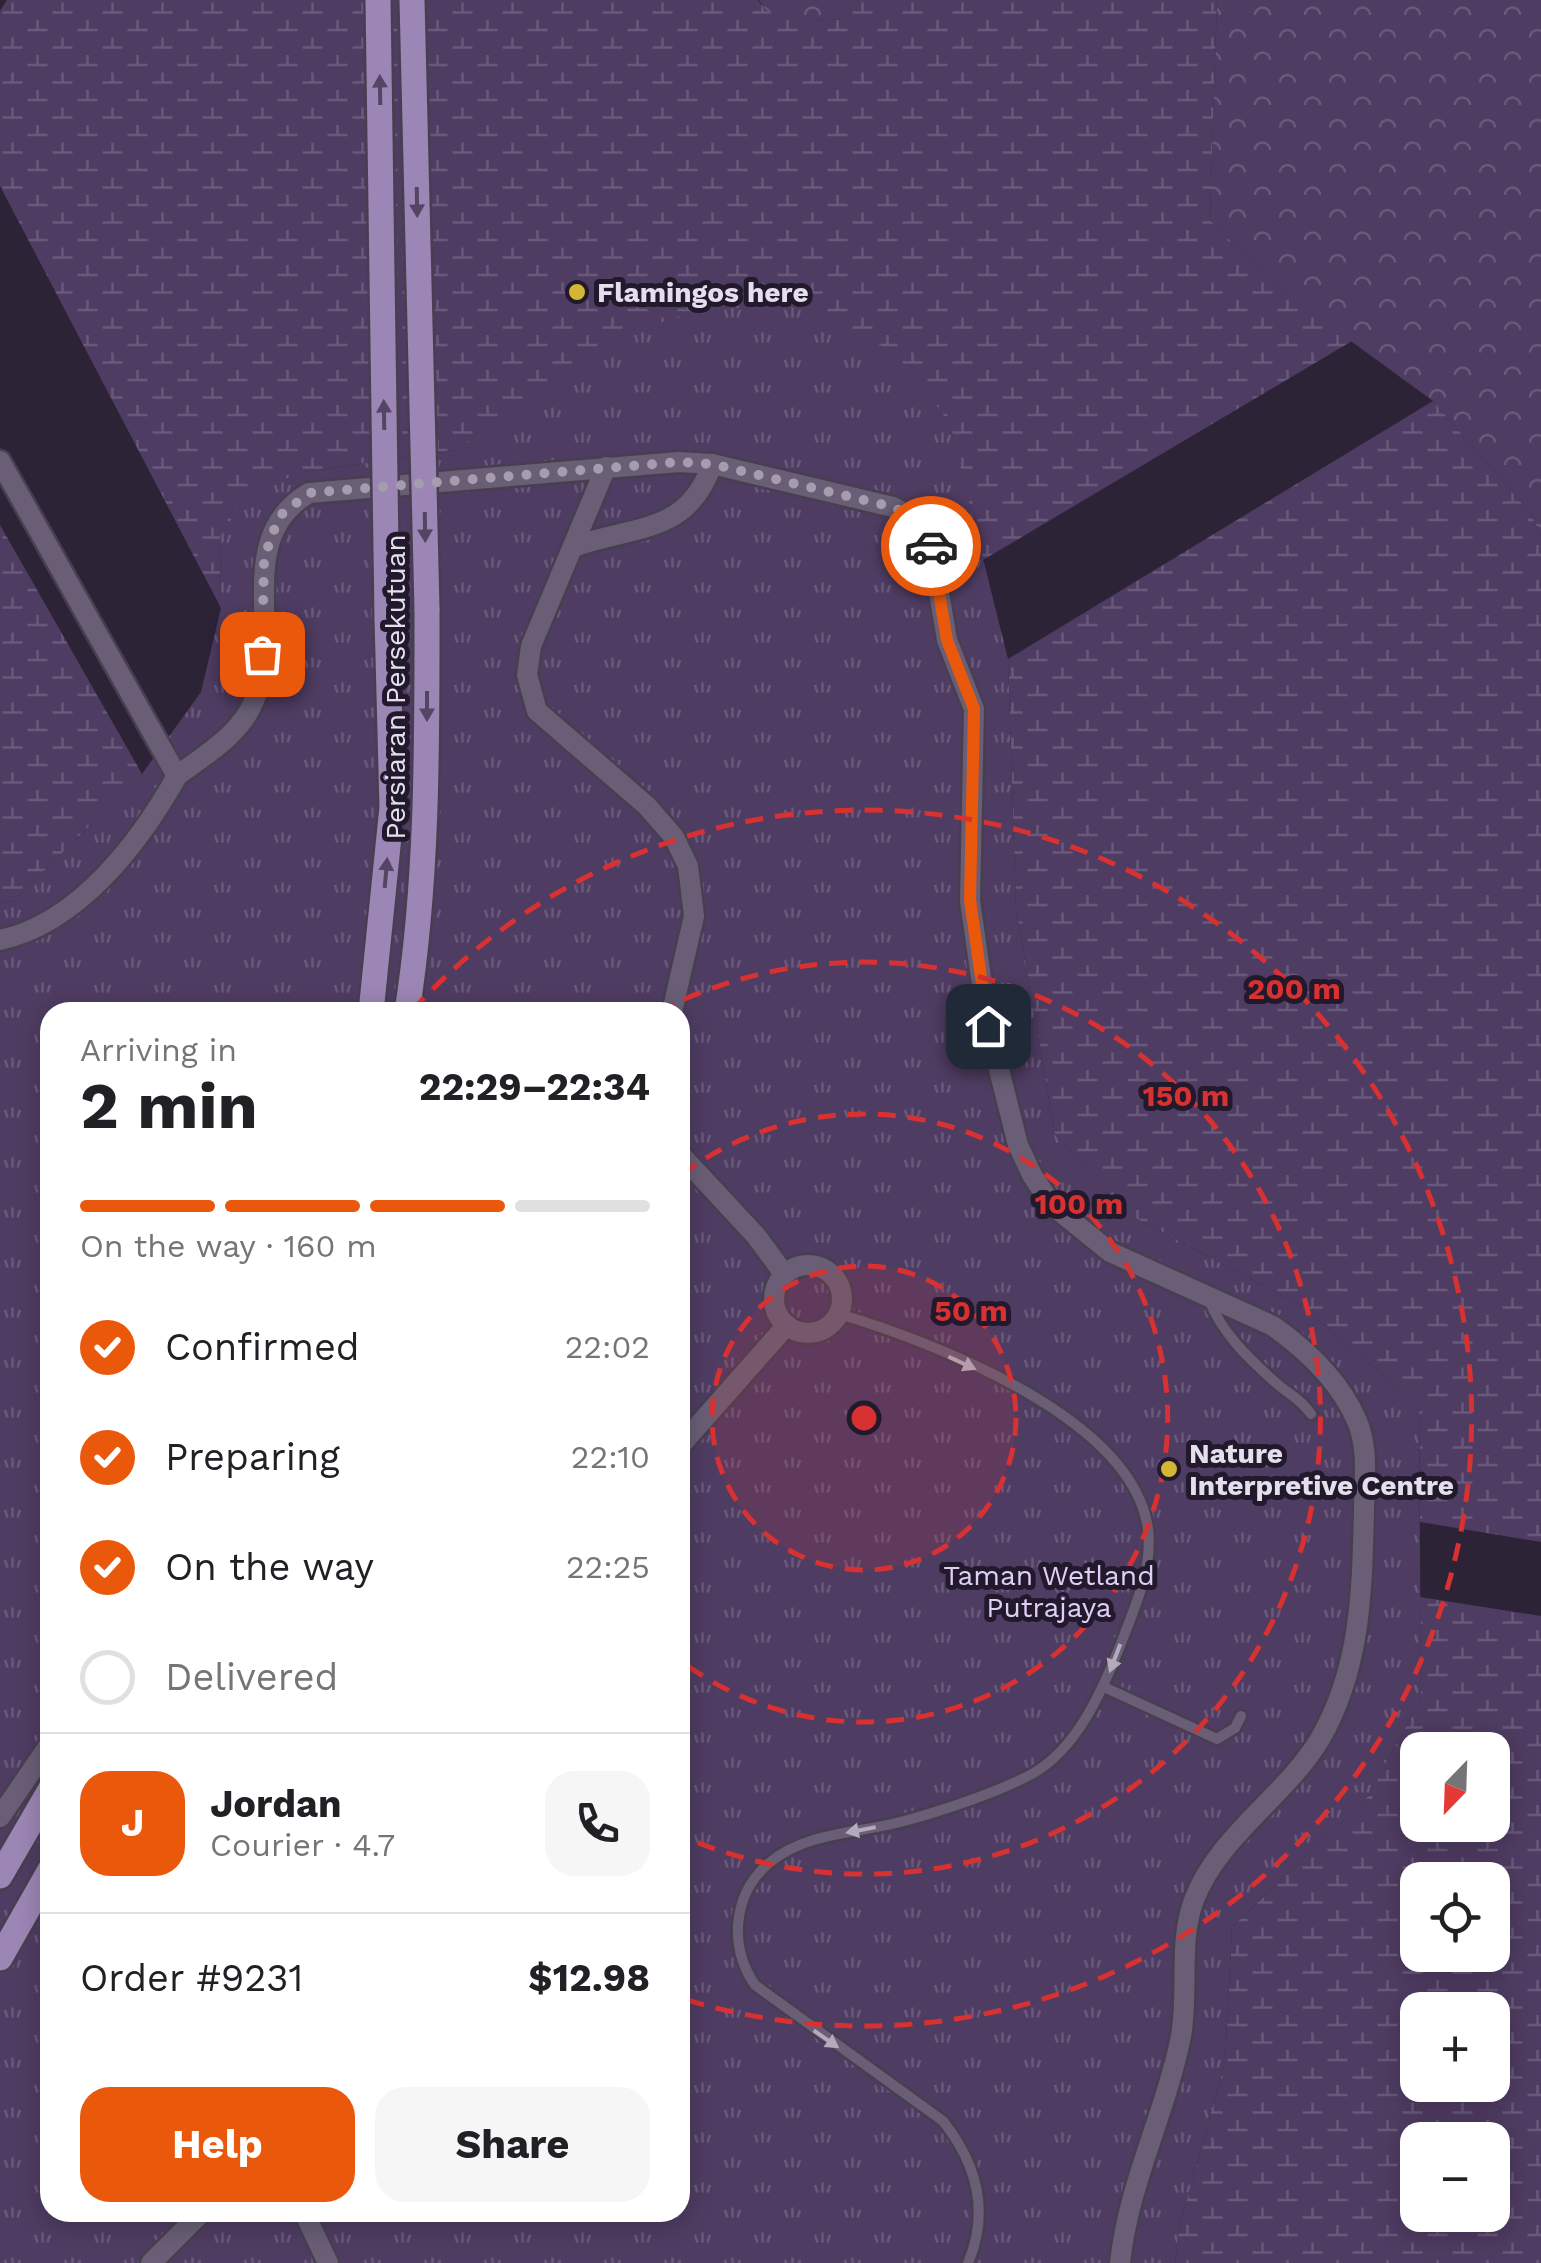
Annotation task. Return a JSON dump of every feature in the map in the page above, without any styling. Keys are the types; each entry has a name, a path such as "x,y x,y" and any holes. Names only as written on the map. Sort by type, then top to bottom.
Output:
{"main road":[{"name":"Persiaran Persekutuan","path":"372,1002 392,806 378,0"},
{"name":"Persiaran Persekutuan","path":"409,1002 420,926 427,808 428,609 412,0"},
{"path":"0,1876 40,1807"},
{"path":"0,1958 40,1888"}],"street":[{"path":"0,461 177,776"},
{"path":"0,940 51,920 80,898 150,824 177,776 224,741 254,703 261,682 264,562 276,525 294,501 309,493 606,467 712,464 893,507 915,519 930,539 947,640 974,709 970,900 988,1026 1018,1144 1052,1205 1110,1252 1207,1294 1297,1343 1333,1380 1358,1423 1365,1445 1360,1622 1344,1694 1318,1742 1232,1842 1193,1902 1185,1946 1181,2036 1146,2152 1120,2263"},
{"path":"573,547 664,522 690,507 703,490 712,464"},
{"path":"606,467 531,646 530,694 550,725 647,806 674,837 688,866 694,916 674,1002"},
{"path":"690,1165 757,1237 784,1274"},
{"path":"814,1265 828,1271 839,1282 843,1298 840,1314 816,1332 787,1325 774,1300 784,1274 798,1266 814,1265"},
{"path":"690,1435 787,1325"},
{"path":"0,1818 40,1759"},
{"path":"151,2263 192,2222"},
{"path":"309,2222 328,2263"}],"lane":[{"path":"1207,1294 1226,1334 1277,1384 1302,1400 1310,1414"},
{"path":"840,1314 876,1325 1030,1394 1098,1441 1124,1471 1148,1530 1148,1562 1104,1687 1070,1740 1032,1774 906,1821 807,1840 755,1878 738,1913 739,1952 755,1986 942,2121 958,2140 974,2174 979,2196 976,2236 968,2263"},
{"path":"1104,1687 1217,1739 1235,1728 1241,1716"}],"green space":[{"path":"7,0 758,0 774,15 806,21 840,19 858,0 1217,0 1210,220 1274,285 1352,341 983,560 949,423 590,350 457,450 304,472 220,537 221,608 0,186 0,11"},
{"path":"759,0 858,0 841,19 807,22 774,15"},
{"path":"1217,0 1541,0 1541,536 1531,514 1433,401 1274,285 1210,220"},
{"name":"Taman Wetland Putrajaya","path":"799,302 895,353 949,422 1008,659 1016,909 1055,1135 1126,1213 1300,1305 1419,1405 1421,1699 1366,1799 1232,1927 1225,2062 1179,2228 1175,2263 0,2263 0,903 14,901 142,774 201,692 221,608 220,537 248,493 304,472 457,450 590,349 687,313"},
{"path":"1433,401 1531,514 1541,536 1541,1542 1420,1522 1419,1405 1300,1305 1126,1213 1055,1135 1016,909 1008,659"},
{"path":"0,525 142,774 14,901 0,903"},
{"path":"1420,1597 1541,1616 1541,2263 1175,2263 1179,2228 1225,2062 1232,1927 1366,1799 1400,1737 1400,1842 1510,1842 1510,1732 1403,1732 1421,1699"}],"way so far":[{"path":"262,654 264,562 271,536 282,514 309,493 486,474 679,462 712,464 893,507 915,519 931,546"}],"place":[{"name":"Flamingos here","path":"577,292"},
{"name":"Nature Interpretive Centre","path":"1169,1469"}],"route":[{"path":"931,546 947,640 974,709 970,900 988,1026"}]}
